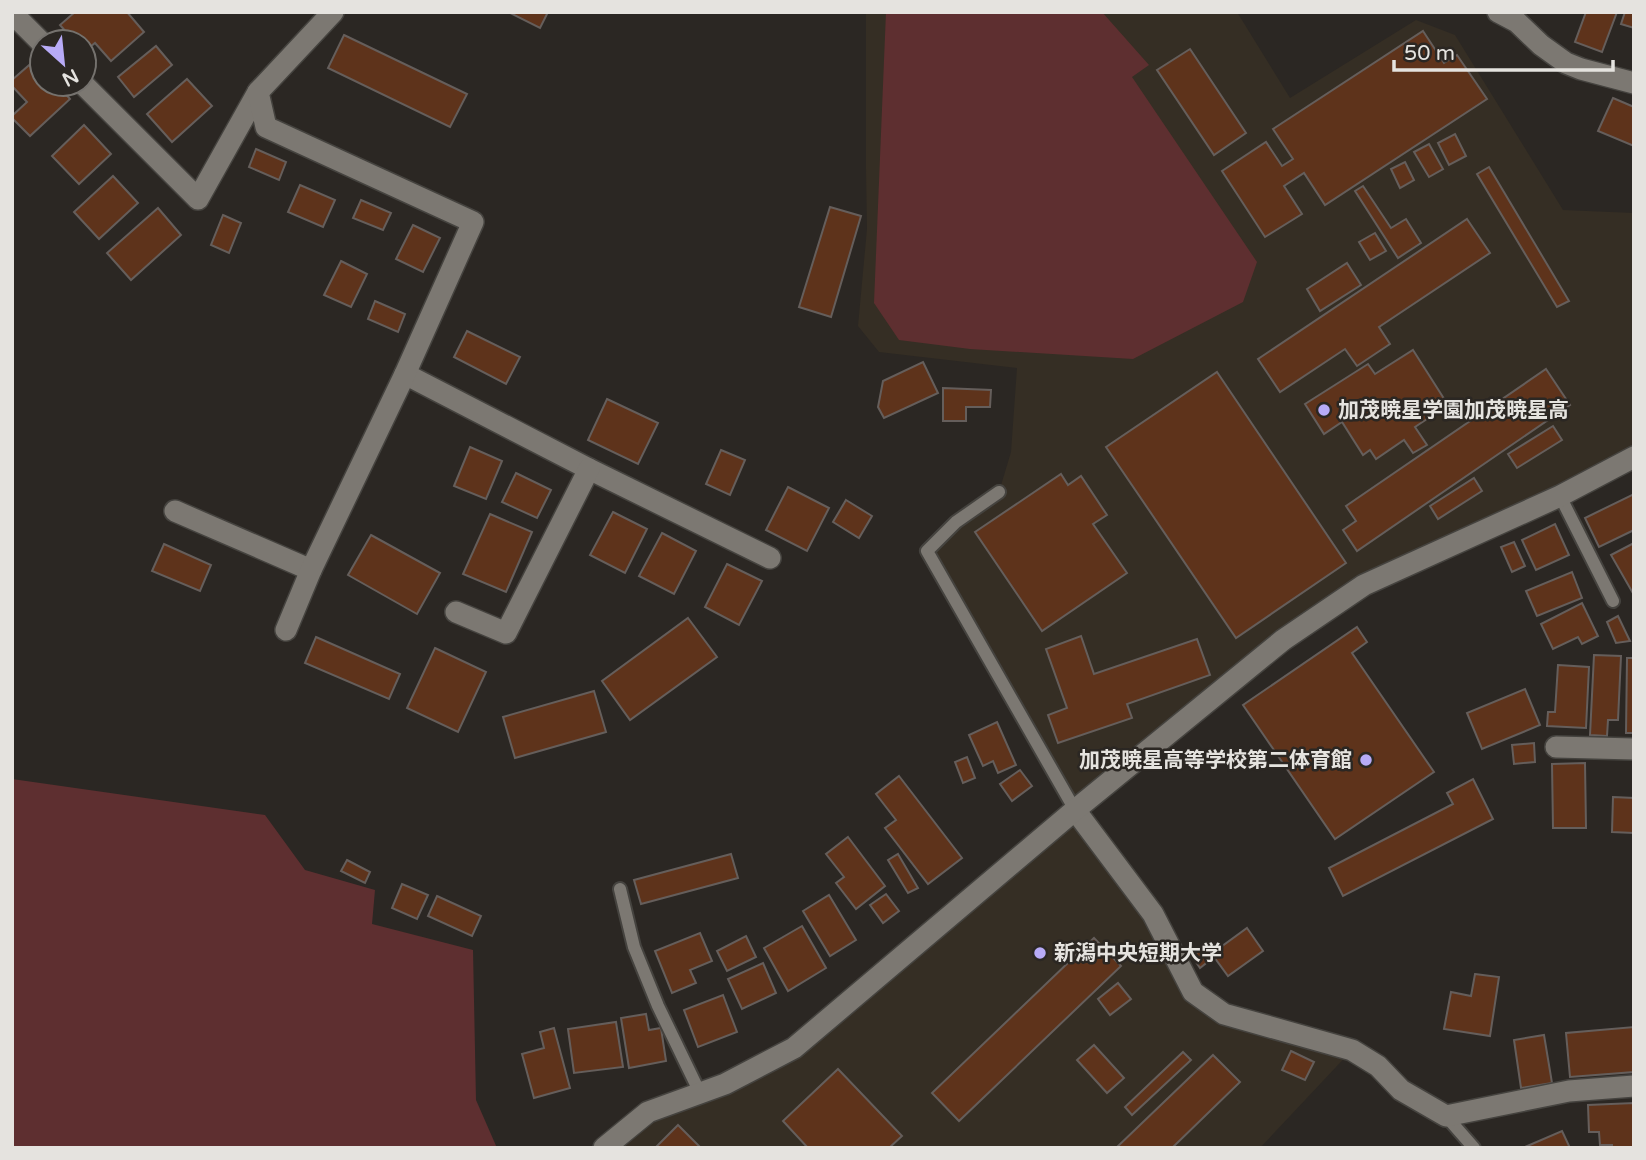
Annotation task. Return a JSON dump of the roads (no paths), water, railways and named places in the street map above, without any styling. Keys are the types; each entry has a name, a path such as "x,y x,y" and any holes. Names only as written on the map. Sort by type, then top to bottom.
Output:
{"street":[{"path":"97,98 198,199 258,92 333,12"},
{"path":"1498,12 1517,22 1541,45 1566,63 1634,83"},
{"path":"12,13 28,29"},
{"path":"258,92 266,127 473,222 405,374 311,570 286,630"},
{"path":"405,374 770,558"},
{"path":"604,1148 648,1112 725,1084 794,1048 1075,810 1283,640 1364,585 1560,496 1634,457"},
{"path":"456,612 506,633 589,469"},
{"path":"175,511 311,570"},
{"path":"1556,747 1634,749"},
{"path":"1075,810 1153,914 1193,992 1224,1014 1352,1050 1378,1066 1401,1090 1447,1116 1569,1091 1634,1086"}],"lane":[{"path":"999,492 956,522 927,551 1075,810"},
{"path":"1560,496 1613,601"},
{"path":"620,890 634,947 658,1006 700,1093"},
{"path":"1447,1116 1474,1148"}],"place":[{"name":"加茂暁星学園加茂暁星高","path":"1324,410"},
{"name":"加茂暁星高等学校第二体育館","path":"1366,760"},
{"name":"新潟中央短期大学","path":"1040,953"}]}
